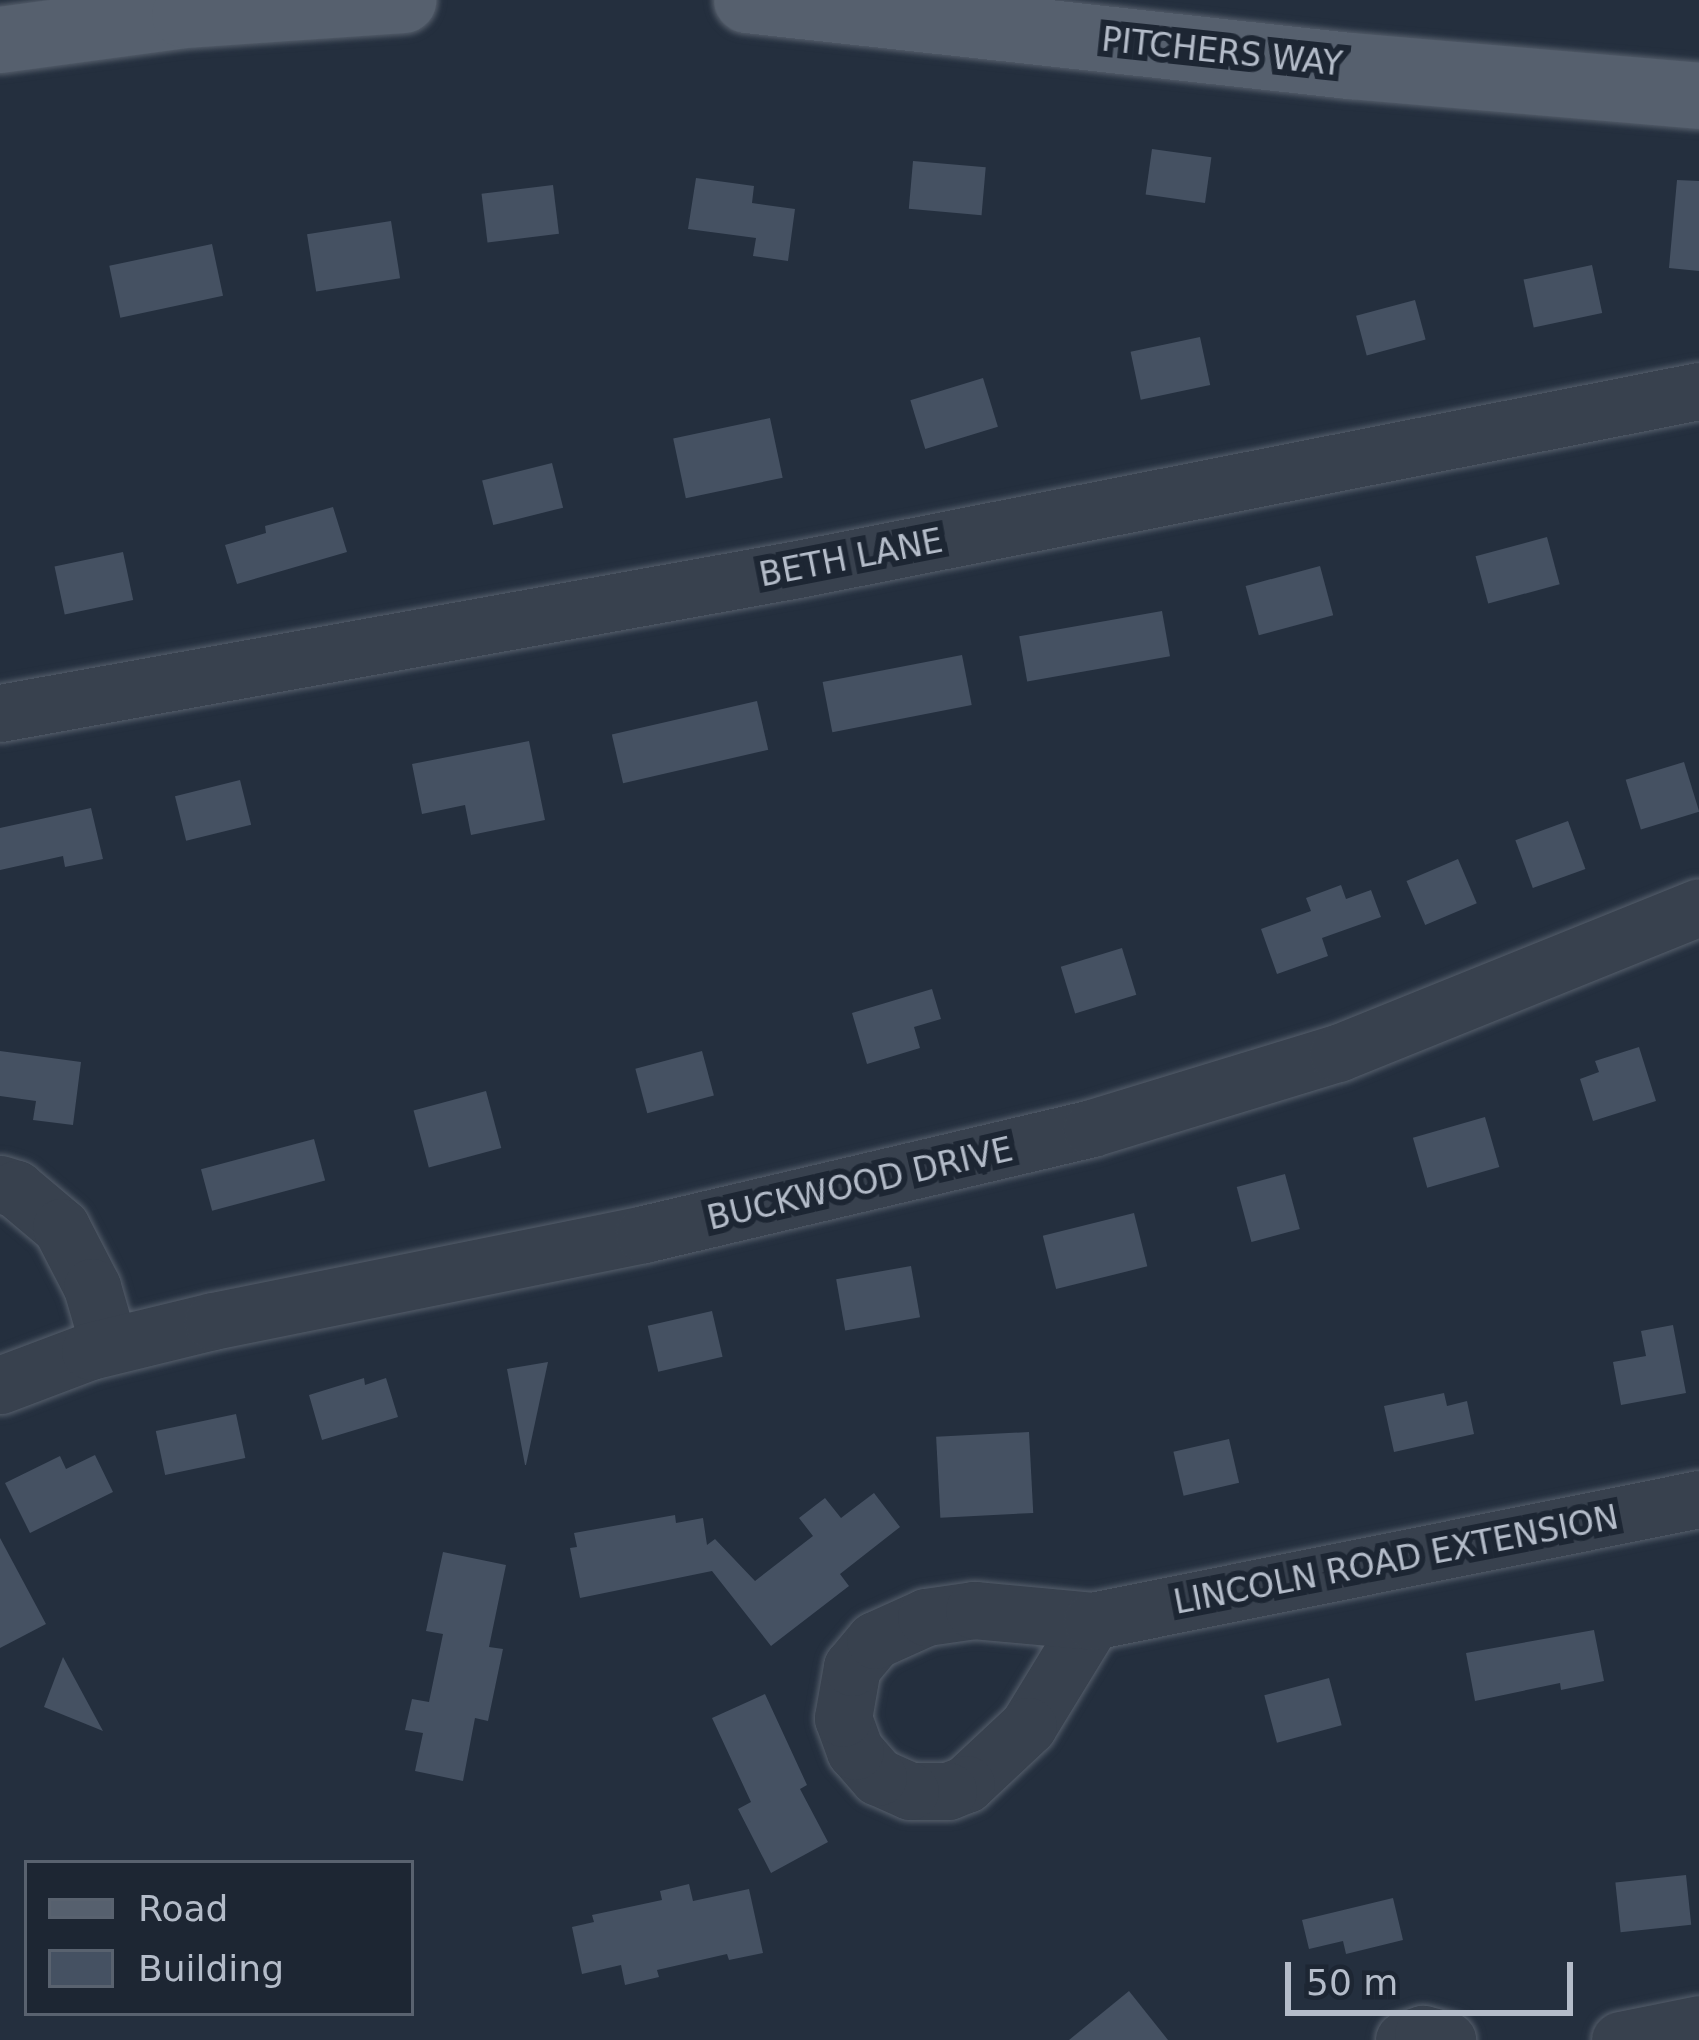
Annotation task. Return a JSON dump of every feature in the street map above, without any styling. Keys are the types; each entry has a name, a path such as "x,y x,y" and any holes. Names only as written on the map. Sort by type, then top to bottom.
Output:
{"main road":[{"path":"0,40 185,15 403,0"},
{"name":"PITCHERS WAY","path":"747,0 1220,53 1699,96"}],"street":[{"name":"BETH LANE","path":"0,713 798,569 1699,391"},
{"name":"BUCKWOOD DRIVE","path":"0,1385 109,1346 726,1216 1092,1128 1338,1053 1699,907"},
{"path":"0,1184 16,1189 61,1227 92,1287 109,1346"},
{"name":"LINCOLN ROAD EXTENSION","path":"1092,1621 1699,1499"},
{"path":"1620,2040 1699,2024"},
{"path":"1404,2040 1423,2034 1447,2040"}],"building":[{"path":"1152,149 1211,157 1205,203 1146,195"},
{"path":"913,161 986,167 982,215 909,209"},
{"path":"696,178 754,186 752,203 795,209 788,261 753,256 756,238 688,229"},
{"path":"1677,180 1699,181 1699,271 1669,268"},
{"path":"553,185 559,234 488,242 482,194"},
{"path":"391,221 400,278 316,292 307,234"},
{"path":"212,244 223,296 120,318 109,266"},
{"path":"1592,265 1602,313 1534,327 1524,280"},
{"path":"1415,300 1426,340 1367,355 1356,316"},
{"path":"1200,337 1210,385 1141,400 1131,352"},
{"path":"983,378 998,427 925,449 910,400"},
{"path":"770,418 783,478 686,498 673,439"},
{"path":"552,463 563,508 493,525 482,480"},
{"path":"333,507 347,552 237,584 225,545 266,533 265,526"},
{"path":"1547,537 1560,584 1488,603 1476,556"},
{"path":"123,552 133,600 65,614 55,567"},
{"path":"1320,566 1333,615 1259,635 1246,586"},
{"path":"1162,611 1170,656 1027,681 1019,636"},
{"path":"962,655 972,705 832,732 823,682"},
{"path":"757,701 768,750 623,783 612,735"},
{"path":"529,741 545,820 471,835 465,805 422,814 412,764"},
{"path":"1684,762 1699,812 1641,830 1626,780"},
{"path":"240,780 251,825 186,841 175,796"},
{"path":"91,808 103,859 65,867 63,856 0,870 0,828"},
{"path":"1568,821 1585,869 1533,888 1515,840"},
{"path":"1458,859 1477,903 1425,925 1406,881"},
{"path":"1341,885 1346,899 1371,890 1381,917 1322,938 1328,956 1277,974 1261,929 1311,911 1306,898"},
{"path":"1122,948 1136,995 1075,1014 1061,967"},
{"path":"932,989 941,1019 914,1027 920,1048 867,1064 852,1013"},
{"path":"1639,1047 1656,1101 1593,1121 1580,1079 1599,1072 1595,1061"},
{"path":"0,1051 81,1062 73,1125 33,1120 36,1101 0,1096"},
{"path":"702,1051 714,1095 647,1113 635,1069"},
{"path":"486,1091 501,1148 429,1167 414,1110"},
{"path":"1485,1117 1499,1167 1427,1188 1413,1138"},
{"path":"314,1139 325,1181 212,1211 201,1169"},
{"path":"1285,1174 1300,1229 1251,1242 1237,1187"},
{"path":"1134,1213 1147,1266 1056,1289 1043,1236"},
{"path":"911,1266 920,1317 845,1330 836,1279"},
{"path":"712,1311 723,1357 658,1372 648,1326"},
{"path":"1673,1325 1686,1393 1621,1405 1613,1362 1646,1356 1641,1331"},
{"path":"548,1362 526,1465 525,1465 507,1369"},
{"path":"364,1378 365,1385 386,1378 398,1417 322,1440 309,1395"},
{"path":"1444,1393 1447,1406 1467,1401 1474,1434 1394,1452 1384,1406"},
{"path":"236,1414 245,1458 165,1475 156,1431"},
{"path":"1029,1432 1033,1513 940,1518 936,1437"},
{"path":"1229,1439 1239,1483 1184,1496 1173,1452"},
{"path":"95,1455 113,1492 30,1533 5,1483 60,1456 66,1469"},
{"path":"874,1493 900,1527 840,1574 849,1586 771,1646 712,1571 580,1598 570,1548 577,1547 574,1533 675,1515 676,1523 703,1518 707,1545 715,1539 755,1581 813,1536 799,1518 825,1498 841,1518"},
{"path":"0,1538 46,1624 0,1648"},
{"path":"443,1552 506,1565 489,1647 503,1649 488,1721 475,1718 463,1781 415,1771 423,1733 405,1730 412,1699 429,1702 443,1634 426,1631"},
{"path":"1594,1630 1604,1681 1561,1690 1560,1683 1475,1701 1466,1653"},
{"path":"63,1657 103,1731 44,1707"},
{"path":"1329,1678 1342,1725 1277,1743 1264,1695"},
{"path":"765,1694 807,1785 800,1789 828,1842 771,1873 738,1809 751,1802 712,1718"},
{"path":"1686,1875 1691,1925 1621,1932 1615,1882"},
{"path":"689,1884 693,1901 749,1889 763,1953 729,1960 727,1954 657,1970 659,1977 625,1985 621,1965 582,1974 572,1927 594,1922 592,1915 662,1900 660,1891"},
{"path":"1393,1898 1403,1940 1346,1954 1343,1941 1309,1949 1302,1920"},
{"path":"1129,1991 1168,2040 1069,2040"}]}
